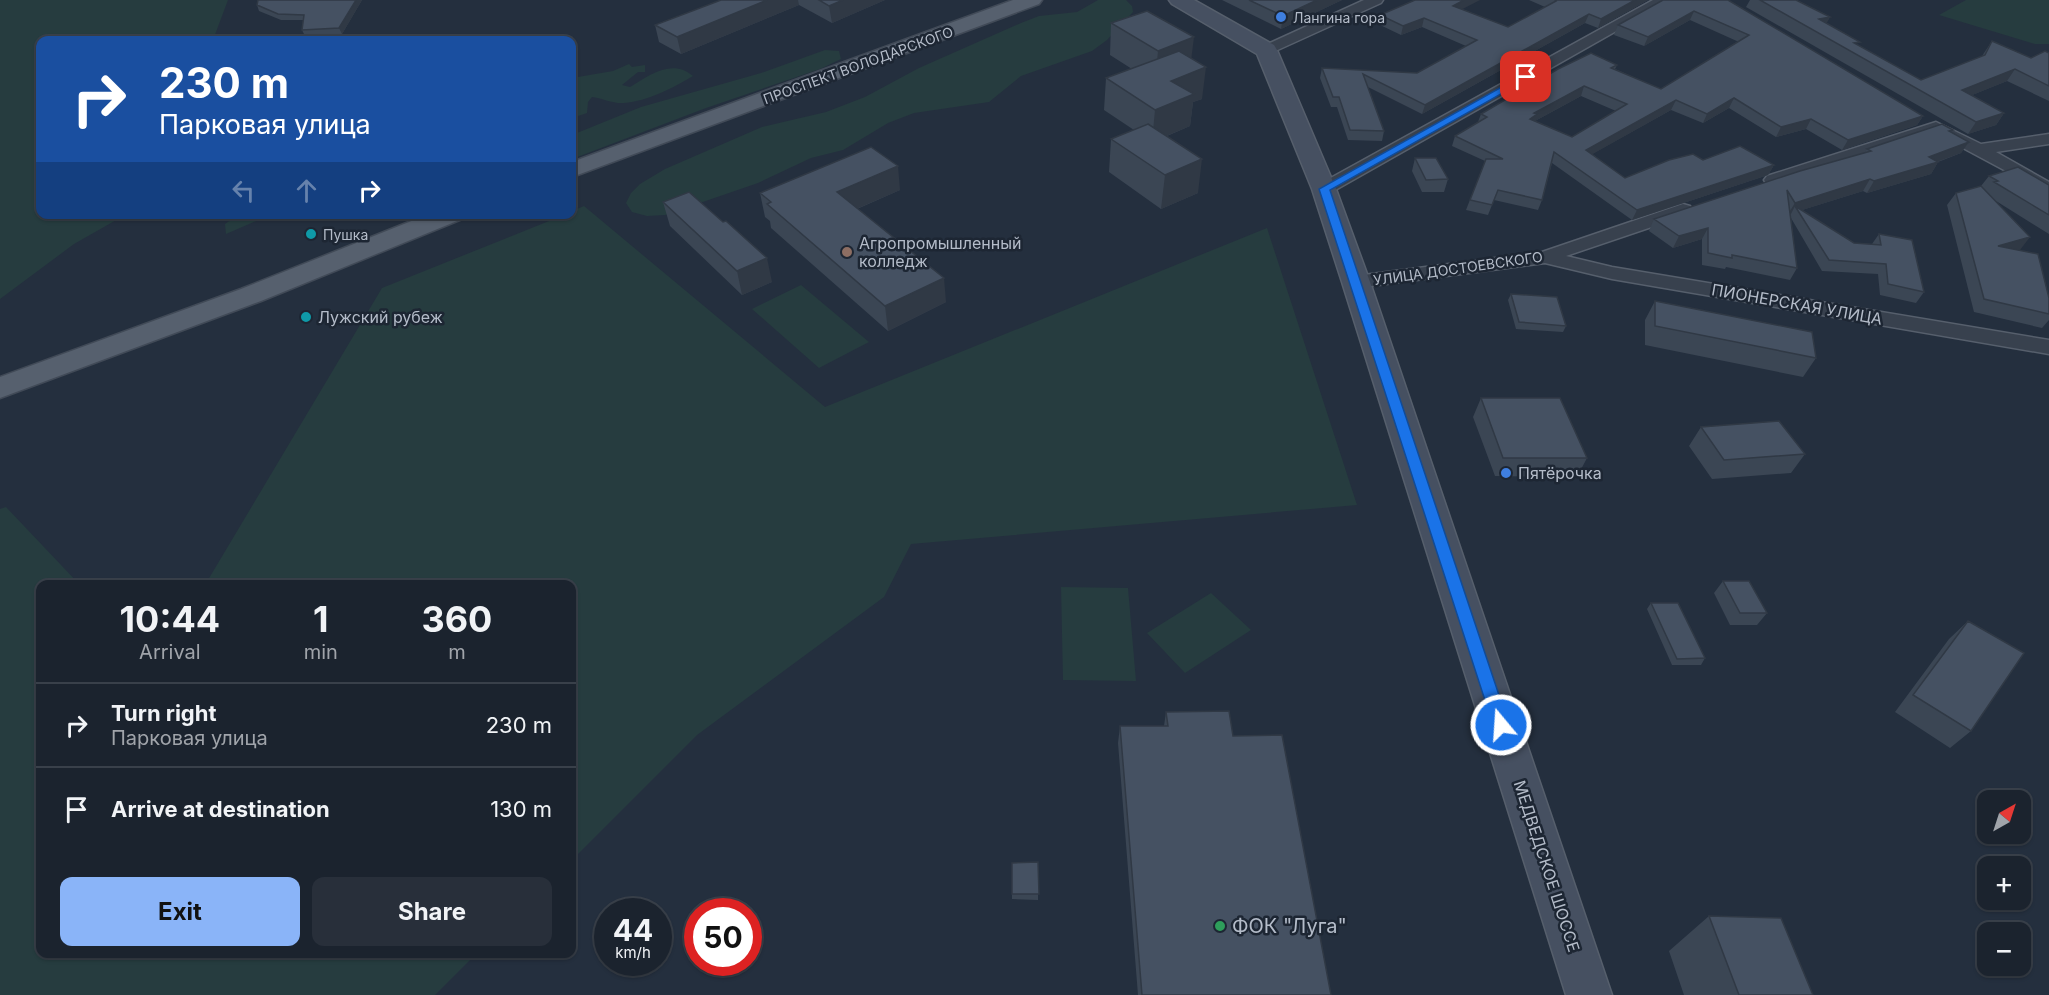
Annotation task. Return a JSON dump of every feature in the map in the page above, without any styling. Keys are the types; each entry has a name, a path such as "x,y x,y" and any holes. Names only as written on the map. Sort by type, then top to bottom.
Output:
{"main road":[{"name":"ПРОСПЕКТ ВОЛОДАРСКОГО","path":"576,169 1032,0"},
{"path":"1179,0 1266,50"},
{"name":"МЕДВЕДСКОЕ ШОССЕ","path":"1266,50 1324,189 1356,282 1589,995"},
{"path":"0,388 251,295 441,219"}],"street":[{"path":"1266,50 1376,0"},
{"path":"1324,189 1664,0"},
{"path":"1916,115 2049,189"},
{"path":"1755,186 1936,127"},
{"path":"1978,150 2049,139"},
{"name":"УЛИЦА ДОСТОЕВСКОГО","path":"1356,282 1545,257 1700,205"},
{"name":"ПИОНЕРСКАЯ УЛИЦА","path":"1545,257 1612,273 2049,347"}],"green space":[{"path":"0,0 228,0 214,36 36,36 36,219 118,219 74,244 0,299"},
{"path":"1098,0 1126,0 1132,6 1133,12 1107,40 1092,51 1021,76 989,102 914,113 888,123 843,150 811,158 758,183 665,215 647,216 632,212 626,203 631,193 640,184 665,169 762,127 826,112 865,97 919,68 1021,23 1039,16 1077,12"},
{"path":"1966,0 2049,0 2049,44 2035,44 1939,15"},
{"path":"825,50 839,51 841,59 820,69 706,108 576,157 576,133 641,107 761,73"},
{"path":"629,64 632,67 645,65 645,72 638,72 622,85 630,87 669,68 677,68 693,76 660,93 633,102 616,103 592,97 588,102 587,113 576,117 576,77 613,71"},
{"path":"584,206 825,407 1267,228 1357,505 911,544 884,597 697,735 576,856 576,580 208,580 382,288 554,219 576,219 576,209"},
{"path":"232,219 261,219 226,234 225,224"},
{"path":"801,285 869,342 819,368 752,309"},
{"path":"6,507 75,580 36,580 36,958 472,958 435,995 0,995 0,509"},
{"path":"1061,587 1128,588 1136,681 1063,680"},
{"path":"1211,593 1251,630 1185,673 1147,633"}],"building":[{"path":"258,0 356,0 339,28 302,30 304,15 278,14 257,5"},
{"path":"721,0 767,0 677,37 655,25"},
{"path":"819,0 843,0 829,6"},
{"path":"1249,0 1317,0 1283,16"},
{"path":"1415,0 1464,0 1453,6 1508,27 1555,0 1635,0 1601,19 1589,14 1425,105 1363,74 1384,131 1350,130 1339,97 1333,97 1322,68 1417,73 1477,40 1424,18 1403,26 1380,15"},
{"path":"1663,0 1728,0 1923,116 1848,140 1811,119 1781,127 1734,98 1707,114 1676,100 1586,150 1625,178 1669,160 1693,154 1703,160 1740,146 1774,165 1637,210 1554,152 1542,200 1498,190 1492,205 1470,200 1486,159 1503,159 1455,136 1487,117 1481,114 1558,69 1591,53 1617,65 1611,68 1661,89 1749,35 1694,11 1648,37 1618,25","holes":["1584,86 1627,104 1572,137 1530,119 1537,114 1534,113"]},
{"path":"1760,0 1796,0 1830,17 1819,19 1860,42 1854,43 1921,80 1985,55 1992,41 2031,58 2045,51 2049,53 2049,86 2015,69 1962,90 2004,113 1976,122"},
{"path":"1147,11 1194,37 1158,51 1111,23"},
{"path":"1179,51 1206,67 1171,81 1194,94 1155,110 1106,78"},
{"path":"1148,124 1202,159 1165,175 1111,139"},
{"path":"1942,124 1953,130 1949,131 1969,142 1929,157 1938,162 1874,181 1870,179 1795,203 1787,190 1797,268 1732,255 1732,258 1708,253 1708,228 1679,236 1654,219 1800,171 1871,151 1867,149"},
{"path":"871,147 898,166 837,192 944,278 885,306 767,204 771,202 760,193"},
{"path":"1415,158 1436,158 1448,179 1426,180"},
{"path":"2018,167 2049,185 2049,215 1994,182 1998,181 1989,176"},
{"path":"1981,186 2030,237 1998,246 2038,254 2049,298 2049,314 1984,299 1956,193"},
{"path":"689,192 767,258 737,271 663,202"},
{"path":"1795,206 1854,243 1881,245 1879,234 1912,240 1924,292 1888,284 1886,264 1829,260"},
{"path":"1511,294 1557,297 1566,326 1519,322"},
{"path":"1655,301 1812,332 1816,358 1655,326"},
{"path":"1481,398 1560,398 1587,458 1503,458"},
{"path":"1779,421 1805,454 1724,460 1701,427"},
{"path":"1723,581 1749,581 1767,613 1740,613"},
{"path":"1651,603 1678,603 1705,658 1677,659"},
{"path":"1968,621 2024,653 1971,731 1913,695"},
{"name":"ФОК \"Луга\"","path":"1229,711 1233,736 1282,735 1331,995 1142,995 1120,726 1168,726 1166,712"},
{"path":"1038,862 1039,894 1012,894 1012,863"},
{"path":"1709,916 1781,918 1813,995 1739,995"}],"place":[{"name":"Лангина гора","path":"1281,17"},
{"name":"Пушка","path":"311,234"},
{"name":"Агропромышленный колледж","path":"847,252"},
{"name":"Лужский рубеж","path":"306,317"},
{"name":"Пятёрочка","path":"1506,473"},
{"name":"ФОК \"Луга\"","path":"1220,926"}],"route":[{"path":"1501,725 1324,189 1526,77"}]}
